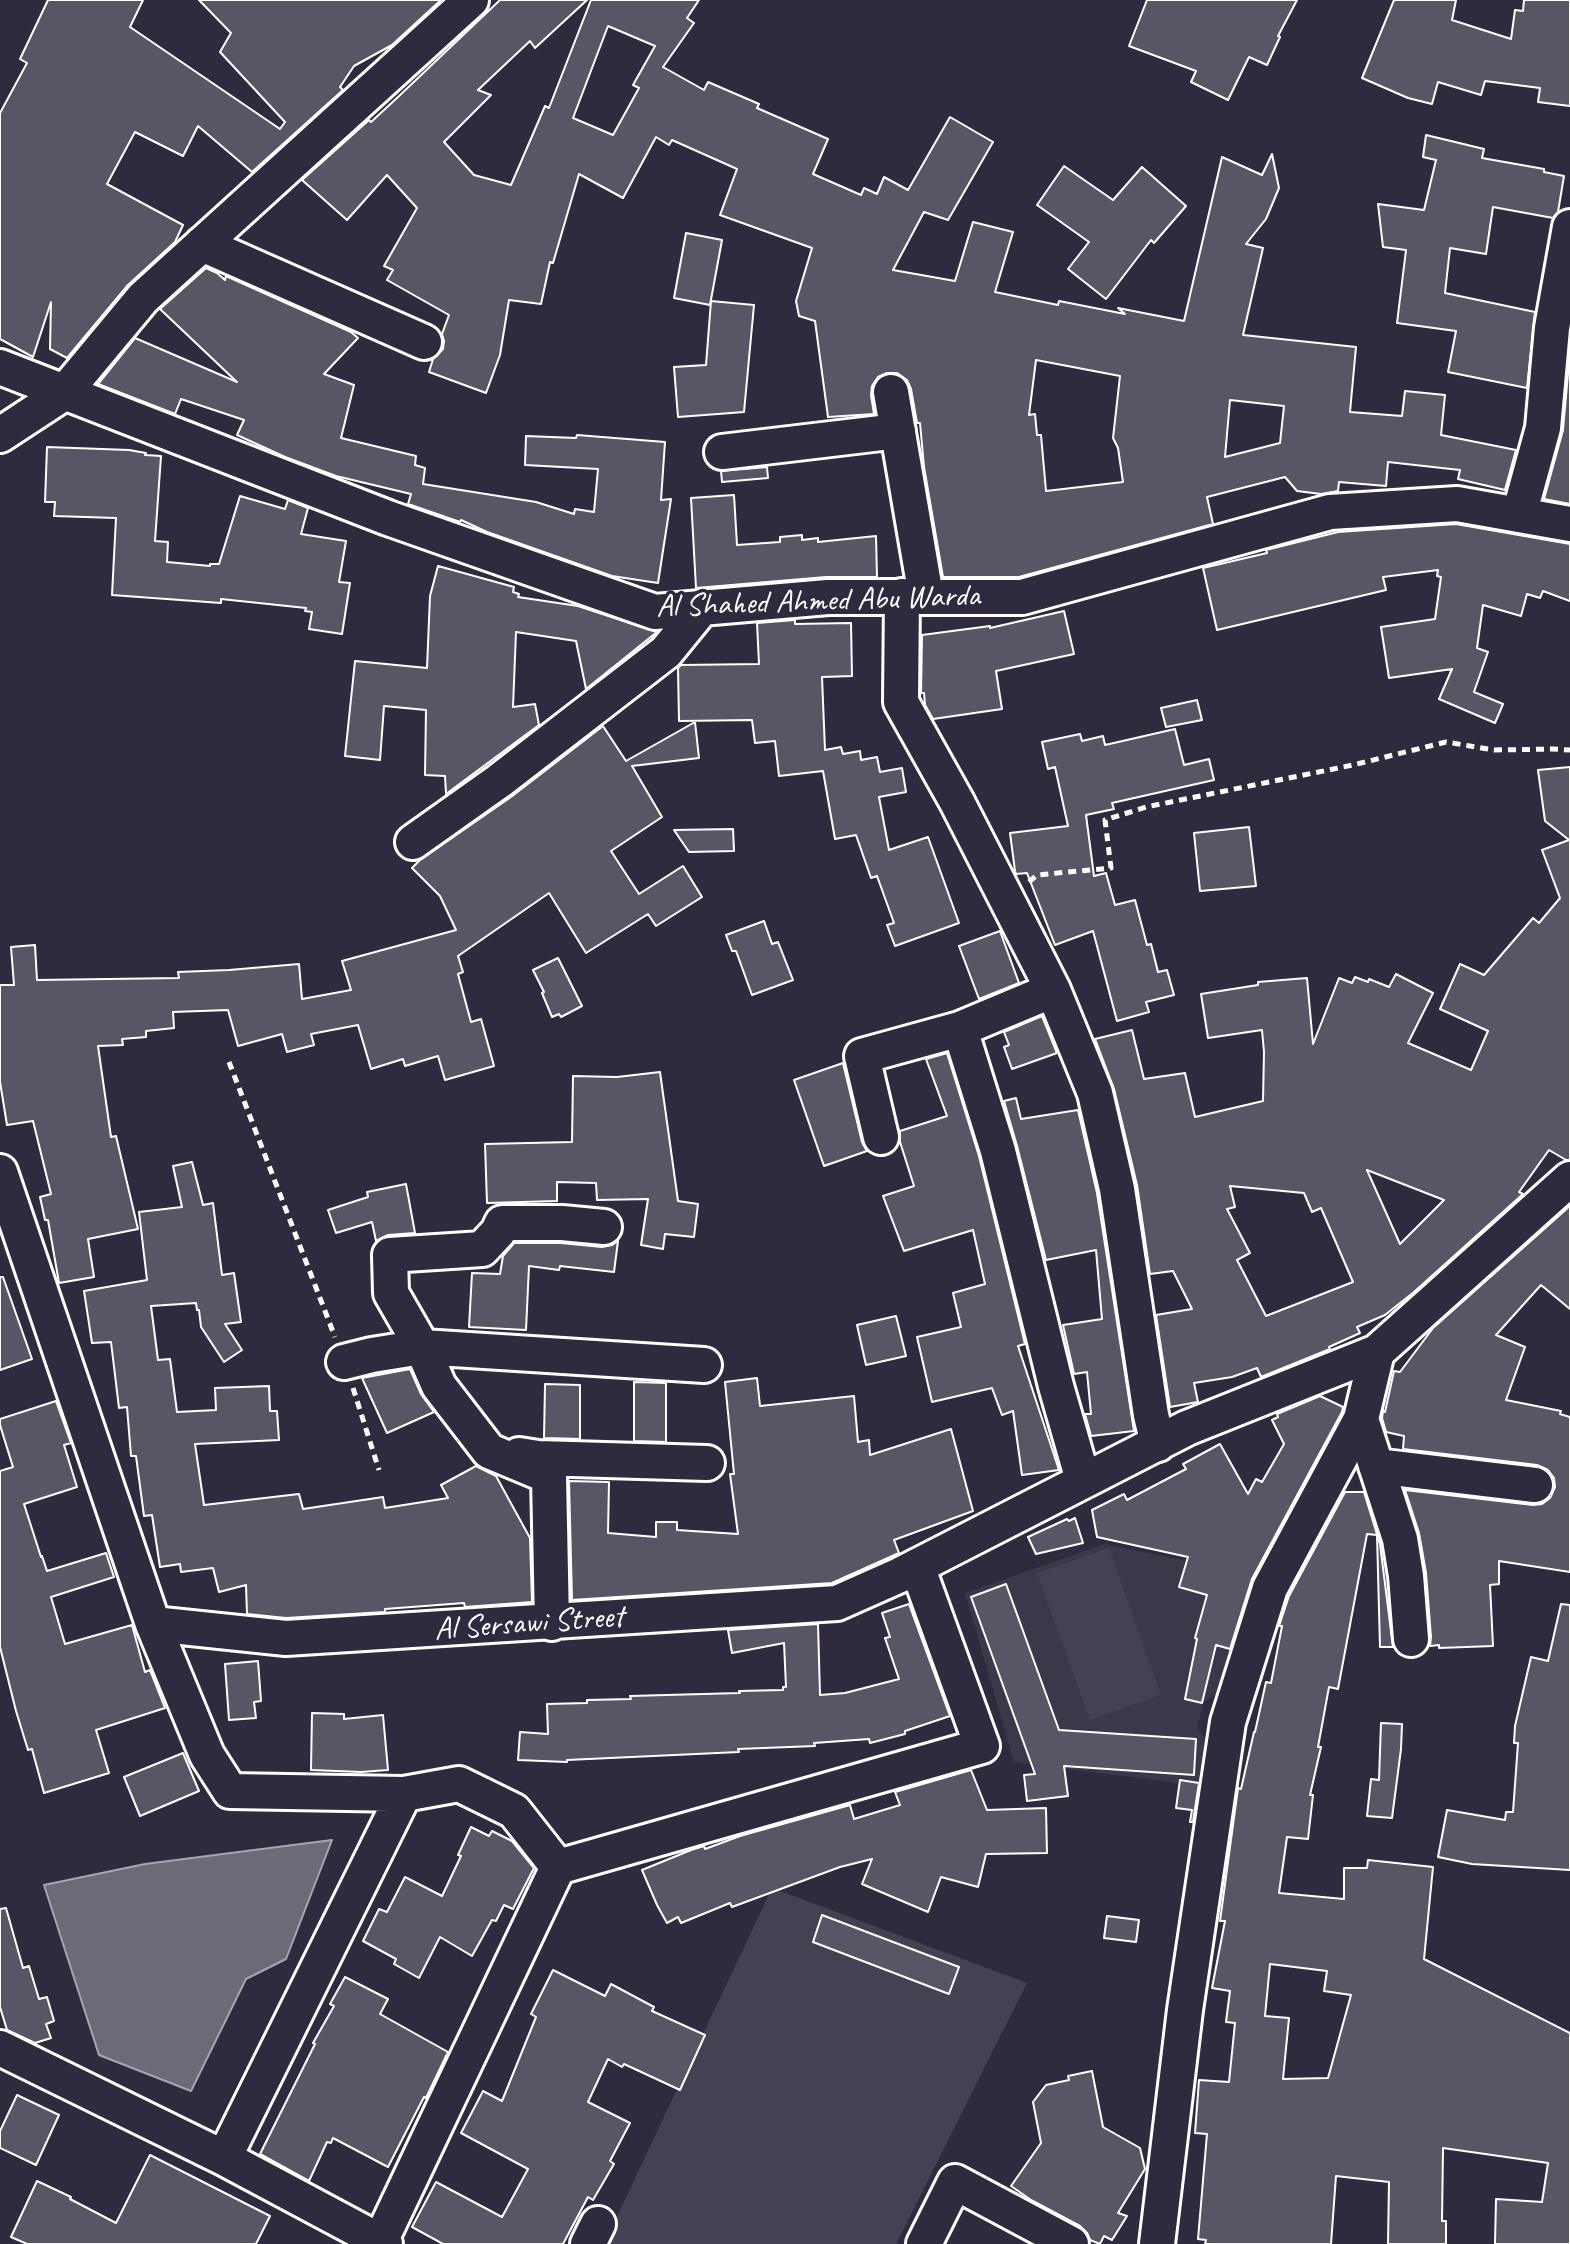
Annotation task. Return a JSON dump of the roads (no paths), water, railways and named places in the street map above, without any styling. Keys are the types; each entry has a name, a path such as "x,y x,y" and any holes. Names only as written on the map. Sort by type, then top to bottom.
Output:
{"street":[{"path":"0,435 64,393 143,298 471,0"},
{"path":"1519,515 1543,428 1552,328 1570,227"},
{"path":"202,244 424,342"},
{"name":"Al Shahed Ahmed Abu Warda","path":"0,367 388,518 655,612 828,597 1022,597 1330,512 1457,504 1570,524"},
{"path":"891,392 898,431 914,596 901,702 957,802 1053,990 1095,1093 1117,1189 1158,1444"},
{"path":"722,452 898,431"},
{"path":"413,842 499,781 666,652 701,609"},
{"path":"881,1137 862,1056 960,1029 1053,990"},
{"path":"960,1029 998,1151 1056,1386 1083,1480"},
{"path":"0,1172 153,1624 207,1755 230,1791 404,1794 459,1784 514,1811 558,1867"},
{"path":"1157,2244 1185,2010 1228,1722 1270,1588 1361,1419 1377,1352 1570,1179"},
{"path":"552,1623 549,1476 489,1451 439,1386 422,1347 391,1293 390,1255 482,1249 502,1223 604,1227"},
{"path":"344,1362 422,1347 704,1365"},
{"name":"Al Sersawi Street","path":"153,1624 286,1638 837,1603 908,1571 1187,1428 1377,1352"},
{"path":"1361,1419 1400,1539 1411,1639"},
{"path":"489,1451 538,1458 707,1463"},
{"path":"1376,1466 1535,1485"},
{"path":"0,2048 224,2158 381,2243 558,1867 982,1746 908,1571"},
{"path":"224,2158 404,1794"},
{"path":"924,2244 955,2182 1071,2244"}]}
